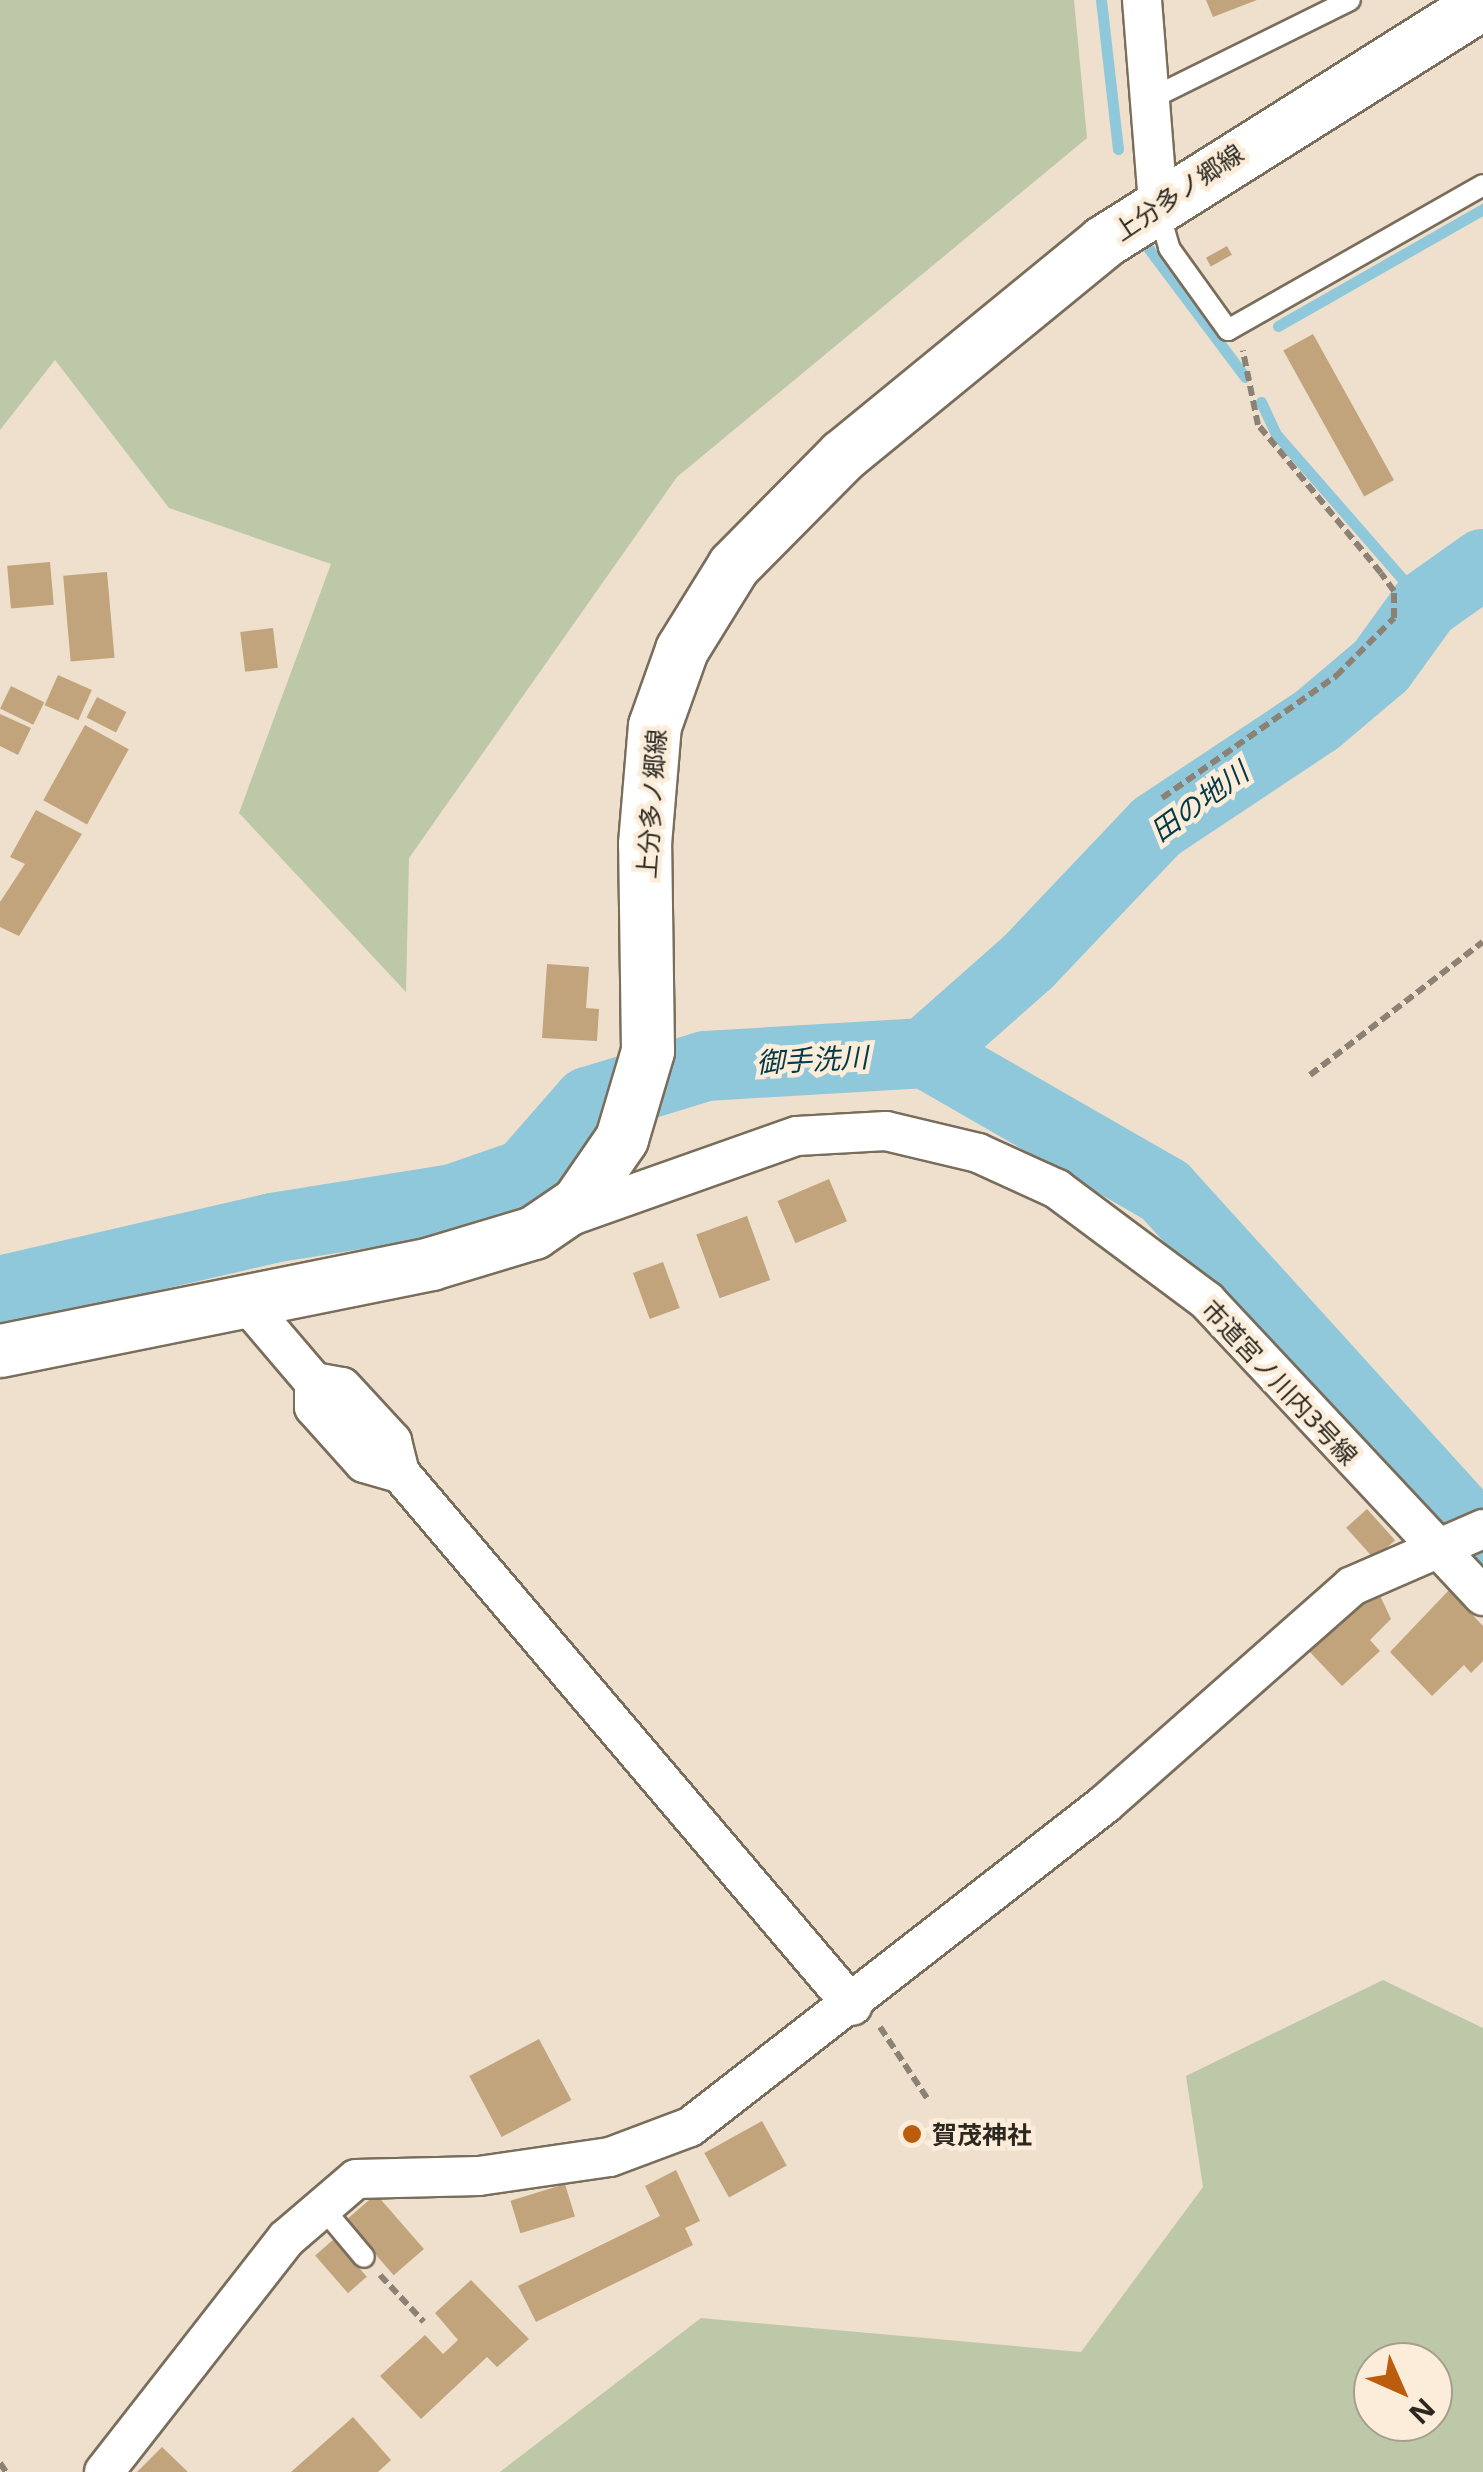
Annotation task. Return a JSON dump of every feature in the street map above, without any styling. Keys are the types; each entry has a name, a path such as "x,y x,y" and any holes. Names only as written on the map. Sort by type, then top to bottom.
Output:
{"main road":[{"name":"上分多ノ郷線","path":"0,1351 249,1306 431,1264 557,1221 607,1165 641,1087 652,1021 645,863 655,726 702,609 769,526 843,456 1158,205 1480,13"}],"street":[{"path":"1142,0 1158,205"},
{"name":"市道宮ノ川内3号線","path":"557,1221 797,1136 886,1131 978,1153 1056,1189 1207,1301 1453,1539 1483,1596"},
{"path":"249,1306 314,1382 314,1407 364,1463 400,1472 858,2004"},
{"path":"104,2472 286,2239 356,2179 384,2173 479,2176 654,2146 858,2004 1352,1586 1453,1539"}],"lane":[{"path":"1148,100 1350,0"},
{"path":"1158,205 1169,248 1228,330 1483,185"},
{"path":"322,2206 364,2257"}],"path":[{"path":"1162,798 1336,676 1394,618 1394,591 1258,425 1253,366 1228,330"},
{"path":"1310,1076 1483,942"},
{"path":"858,2004 928,2098"},
{"path":"364,2257 424,2322"},
{"path":"0,2463 6,2472"}],"green space":[{"path":"0,0 1074,0 1087,138 677,477 409,858 406,992 239,813 331,564 169,508 55,360 0,430"},
{"path":"1383,1980 1483,2028 1483,2472 500,2472 701,2318 1081,2352 1203,2187 1186,2076"}],"building":[{"path":"1206,0 1257,0 1213,17"},
{"path":"1227,246 1232,255 1211,266 1206,258"},
{"path":"1313,334 1394,480 1364,497 1283,350"},
{"path":"50,562 54,605 11,609 7,566"},
{"path":"107,572 114,658 71,662 63,576"},
{"path":"273,628 278,668 245,672 240,632"},
{"path":"58,675 92,690 78,720 45,705"},
{"path":"11,686 44,702 33,725 0,708"},
{"path":"97,697 126,712 116,732 87,717"},
{"path":"0,714 31,728 18,755 0,746"},
{"path":"85,725 129,749 87,824 43,800"},
{"path":"36,810 82,834 19,936 0,927 0,902 25,864 10,857"},
{"path":"547,964 589,967 586,1008 599,1009 597,1041 542,1038"},
{"path":"829,1179 847,1221 795,1243 777,1201"},
{"path":"747,1216 770,1280 720,1298 696,1234"},
{"path":"663,1262 680,1308 650,1319 633,1273"},
{"path":"1367,1509 1395,1540 1374,1559 1346,1528"},
{"path":"1376,1587 1391,1619 1370,1640 1380,1651 1342,1686 1308,1650"},
{"path":"1449,1590 1483,1626 1483,1661 1471,1673 1464,1665 1432,1696 1390,1652"},
{"path":"539,2039 571,2100 502,2137 469,2076"},
{"path":"762,2121 787,2166 729,2198 704,2153"},
{"path":"676,2170 700,2221 685,2228 693,2245 536,2322 518,2286 660,2216 645,2186"},
{"path":"565,2184 575,2217 520,2233 510,2201"},
{"path":"376,2194 424,2249 394,2275 346,2220"},
{"path":"334,2239 367,2277 348,2293 315,2255"},
{"path":"471,2280 529,2339 497,2367 487,2357 421,2419 380,2376 425,2335 443,2354 458,2340 435,2313"},
{"path":"353,2417 391,2460 378,2472 291,2472"},
{"path":"162,2447 188,2472 137,2472"}],"waterway":[{"path":"1101,0 1118,149"},
{"path":"1278,326 1483,209"},
{"path":"1140,237 1245,377"},
{"path":"1261,402 1276,434 1425,605"},
{"name":"田の地川","path":"925,1053 1028,962 1156,827 1317,720 1381,666 1425,605 1483,564"},
{"name":"御手洗川","path":"0,1291 272,1228 453,1199 525,1174 588,1102 706,1066 925,1053 1165,1191 1483,1542"}],"place":[{"name":"賀茂神社","path":"912,2134"}]}
